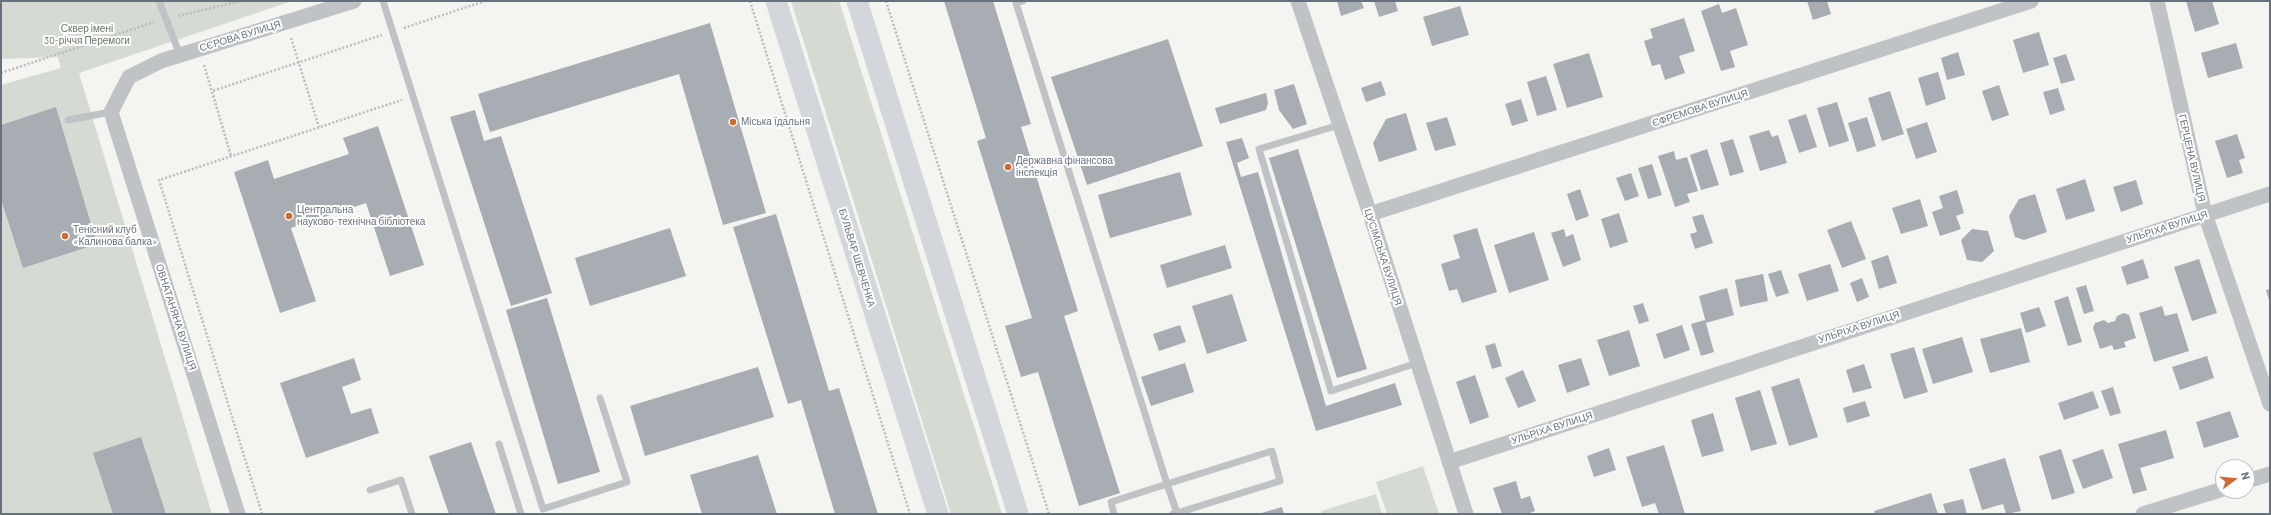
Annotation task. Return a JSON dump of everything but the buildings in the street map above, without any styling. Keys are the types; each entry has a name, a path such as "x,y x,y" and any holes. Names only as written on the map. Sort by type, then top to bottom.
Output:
{"main road":[{"name":"БУЛЬВАР ШЕВЧЕНКА","path":"776,1 938,514"},
{"path":"857,1 1018,514"}],"street":[{"name":"СЄРОВА ВУЛИЦЯ","path":"111,112 128,77 161,61 354,1"},
{"name":"ЦУСІМСЬКА ВУЛИЦЯ","path":"1298,1 1370,214 1466,514"},
{"name":"ЄФРЕМОВА ВУЛИЦЯ","path":"1370,214 2031,1"},
{"name":"ГЕРЦЕНА ВУЛИЦЯ","path":"2157,1 2205,214 2270,404"},
{"name":"ОВНАТАНЯНА ВУЛИЦЯ","path":"111,112 238,514"},
{"name":"УЛЬРІХА ВУЛИЦЯ","path":"1449,462 2270,194"},
{"path":"2255,479 2270,474"},
{"path":"2144,514 2215,492"}],"lane":[{"path":"159,1 180,55"},
{"path":"383,1 543,509 626,482 600,398"},
{"path":"1023,1 1016,3 1167,484 1175,513 1280,481 1272,451 1167,484 1111,502 1114,514"},
{"path":"68,120 111,112"},
{"path":"1339,125 1260,149 1331,391 1417,363"},
{"path":"499,444 521,514"},
{"path":"370,490 401,480 412,514"}],"path":[{"path":"1,73 165,19 240,1"},
{"path":"231,156 212,91 485,1"},
{"path":"750,1 910,514"},
{"path":"886,1 1049,514"},
{"path":"286,22 319,127"},
{"path":"199,49 231,156"},
{"path":"262,514 159,180 413,97"}],"green space":[{"name":"Тенісний клуб «Калинова балка»","path":"1,1 292,1 79,73 212,514 1,514 1,85 61,68 58,57 1,59"},
{"path":"791,1 839,1 1002,514 951,514"},
{"path":"1423,466 1439,514 1387,514 1376,482"},
{"path":"1376,494 1382,514 1322,514 1321,511"}],"place":[{"name":"Міська їдальня","path":"733,122"},
{"name":"Державна фінансова інспекція","path":"1008,167"},
{"name":"Центральна науково-технічна бібліотека","path":"289,216"},
{"name":"Тенісний клуб «Калинова балка»","path":"65,236"}],"park label":[{"name":"Сквер імені 30-річчя Перемоги","path":"87,34"}]}
